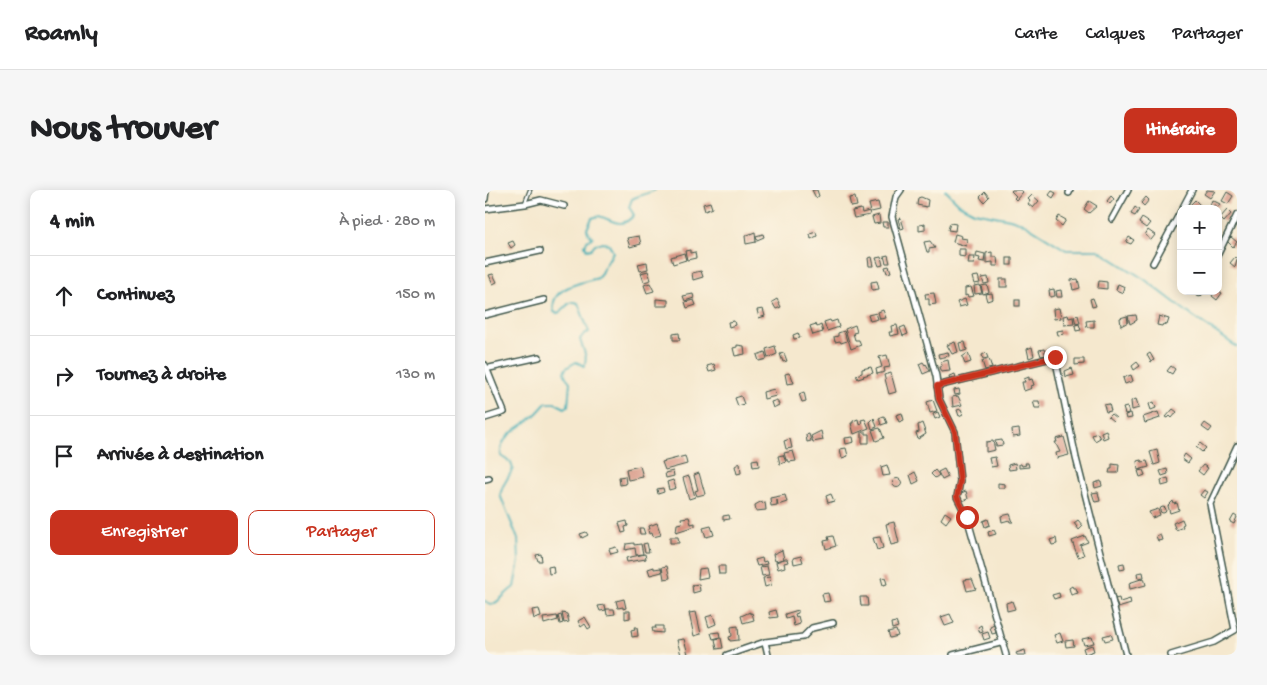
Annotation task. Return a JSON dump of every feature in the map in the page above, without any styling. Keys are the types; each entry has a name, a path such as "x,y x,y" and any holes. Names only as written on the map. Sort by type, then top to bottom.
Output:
{"street":[{"path":"485,199 486,190"},
{"path":"901,190 896,198 892,217 939,399 955,432 960,481 957,497 967,517 1006,655"},
{"path":"1113,219 1128,190"},
{"path":"1184,205 1192,190"},
{"path":"485,209 541,200 564,206"},
{"path":"1220,250 1237,215"},
{"path":"1153,263 1177,218"},
{"path":"485,263 540,251"},
{"path":"485,315 544,300"},
{"path":"485,418 504,412 486,368 539,357"},
{"path":"937,386 1055,357 1076,458 1126,655"},
{"path":"1171,655 1214,642 1235,630 1210,504 1237,446"},
{"path":"727,655 765,642 803,637 812,628 833,624"},
{"path":"765,642 768,655"},
{"path":"953,655 1003,642"}],"lane":[{"path":"525,204 530,190"}],"building":[{"path":"812,190 817,190 819,196 816,198"},
{"path":"1012,190 1021,190 1023,192 1016,200"},
{"path":"1207,190 1215,191 1210,198 1204,194"},
{"path":"1052,191 1056,193 1053,198 1049,195"},
{"path":"985,192 989,197 984,202 980,197"},
{"path":"1227,192 1233,196 1228,204 1222,201"},
{"path":"1032,195 1039,201 1033,208 1028,204 1030,201 1028,199"},
{"path":"1111,196 1114,199 1110,204 1107,201"},
{"path":"855,197 857,206 851,207 849,198"},
{"path":"921,197 928,200 927,207 917,205 918,198"},
{"path":"1146,197 1149,200 1144,206 1141,203"},
{"path":"1195,200 1200,205 1190,205"},
{"path":"1212,200 1220,204 1219,205 1210,205"},
{"path":"1089,201 1097,206 1089,213 1084,209"},
{"path":"710,202 712,208 705,211 703,204"},
{"path":"878,202 880,210 871,212 869,204"},
{"path":"1135,207 1139,210 1135,216 1131,214"},
{"path":"861,209 862,213 869,211 870,215 854,218 852,211"},
{"path":"1227,210 1231,214 1224,222 1222,216"},
{"path":"879,215 880,223 874,224 872,217"},
{"path":"1059,216 1066,220 1062,226 1056,221"},
{"path":"901,218 904,228 901,229 898,219"},
{"path":"1142,218 1150,223 1146,228 1139,223"},
{"path":"882,222 888,222 888,227 883,227"},
{"path":"950,223 956,224 955,231 948,230"},
{"path":"925,224 925,230 919,231 919,225"},
{"path":"1148,230 1155,235 1151,240 1145,235"},
{"path":"755,232 756,242 746,244 745,236"},
{"path":"816,232 817,236 811,239 810,234"},
{"path":"763,234 764,237 757,240 756,236"},
{"path":"955,234 967,239 966,246 953,242"},
{"path":"639,236 641,244 630,247 627,238"},
{"path":"1129,237 1134,240 1131,244 1126,242"},
{"path":"1231,237 1237,242 1233,247 1227,241"},
{"path":"513,241 515,245 511,248 508,243"},
{"path":"930,241 935,248 929,249 929,252 927,252 924,242"},
{"path":"959,249 965,249 965,257 959,256"},
{"path":"690,250 690,253 695,252 696,258 687,260 685,251"},
{"path":"977,252 985,254 984,262 979,261 980,258 976,257"},
{"path":"992,252 992,257 997,257 998,266 993,266 993,262 986,263 986,253"},
{"path":"684,253 686,260 673,264 671,257"},
{"path":"888,255 890,263 886,263 884,256"},
{"path":"872,257 874,266 869,266 868,258"},
{"path":"881,257 883,265 879,266 876,258"},
{"path":"969,257 975,257 974,264 968,264"},
{"path":"1235,257 1237,259 1235,267 1230,263"},
{"path":"1007,258 1012,258 1012,265 1007,265"},
{"path":"647,262 648,269 640,271 638,264"},
{"path":"889,266 891,272 887,273 885,267"},
{"path":"648,271 651,280 644,282 641,273"},
{"path":"701,271 703,277 693,280 692,273"},
{"path":"493,274 497,282 493,284 489,275"},
{"path":"978,276 980,283 974,284 972,277"},
{"path":"988,277 989,283 984,284 982,278"},
{"path":"1000,279 1007,279 1007,287 1000,287"},
{"path":"1078,279 1080,288 1073,290 1071,280"},
{"path":"877,281 879,289 872,290 871,282"},
{"path":"1099,281 1107,282 1107,289 1098,288"},
{"path":"650,283 654,291 647,293 644,285"},
{"path":"1118,284 1125,287 1123,293 1116,290"},
{"path":"980,285 982,293 975,294 974,286"},
{"path":"987,285 989,292 983,294 981,286"},
{"path":"971,287 974,296 965,296 965,288"},
{"path":"1054,289 1055,296 1050,297 1049,290"},
{"path":"1061,290 1062,297 1057,297 1056,291"},
{"path":"934,293 936,304 929,305 929,299 926,299 925,294"},
{"path":"992,293 993,299 987,301 985,294"},
{"path":"693,294 694,298 685,301 683,296"},
{"path":"1213,295 1221,295 1217,300"},
{"path":"1093,298 1096,306 1092,307 1090,299"},
{"path":"656,299 668,300 668,306 656,306"},
{"path":"777,299 781,307 776,309 772,302"},
{"path":"965,299 967,305 959,307 957,302"},
{"path":"694,300 696,305 687,308 685,302"},
{"path":"1015,300 1020,300 1020,306 1015,306"},
{"path":"1059,308 1061,318 1054,319 1053,309"},
{"path":"763,309 765,316 759,318 757,310"},
{"path":"883,310 886,318 880,319 878,312"},
{"path":"876,313 878,319 870,321 868,315"},
{"path":"1068,315 1069,318 1073,317 1074,324 1064,325 1063,316"},
{"path":"1078,315 1080,323 1076,324 1074,316"},
{"path":"1136,315 1137,320 1130,324 1128,316"},
{"path":"1127,316 1128,322 1121,326 1120,318"},
{"path":"1159,316 1169,319 1167,325 1157,325"},
{"path":"830,320 831,322 837,320 839,327 827,331 824,322"},
{"path":"1094,320 1094,327 1087,327 1086,321"},
{"path":"734,321 735,325 729,327 728,322"},
{"path":"816,324 817,327 821,325 823,332 813,335 810,326"},
{"path":"1079,324 1081,330 1076,331 1075,325"},
{"path":"855,325 857,332 853,333 855,340 859,340 861,345 851,349 845,329"},
{"path":"897,325 899,334 890,336 889,332 892,332 891,326"},
{"path":"905,326 908,334 903,336 900,328"},
{"path":"1063,330 1064,334 1058,335 1057,331"},
{"path":"844,331 847,341 835,342 834,337"},
{"path":"679,333 680,340 673,340 673,334"},
{"path":"798,333 800,338 794,339 793,335"},
{"path":"955,342 958,352 952,354 947,345"},
{"path":"965,342 967,350 961,352 959,343"},
{"path":"737,345 744,346 745,354 735,356 733,348 737,347"},
{"path":"775,346 777,354 768,358 766,349"},
{"path":"1032,347 1034,356 1029,358 1027,349"},
{"path":"1044,349 1046,355 1041,356 1039,350"},
{"path":"765,352 767,359 759,361 757,355"},
{"path":"948,352 949,356 939,358 938,354"},
{"path":"784,353 787,361 783,362 780,354"},
{"path":"968,353 971,362 965,364 962,357"},
{"path":"986,353 988,358 983,359 982,355"},
{"path":"1150,353 1154,360 1151,362 1147,355"},
{"path":"887,355 890,367 884,368 885,372 877,374 876,369 882,367 879,357"},
{"path":"989,359 992,368 985,370 982,361"},
{"path":"1075,359 1084,359 1084,364 1075,365"},
{"path":"948,360 950,371 941,372 939,367 942,366 941,362"},
{"path":"923,362 930,371 923,374 919,364"},
{"path":"1137,362 1140,366 1134,370 1132,366"},
{"path":"714,364 716,370 709,372 707,366"},
{"path":"1171,366 1175,369 1172,374 1167,371"},
{"path":"871,367 873,373 858,379 856,375 862,373 862,369"},
{"path":"1072,368 1074,375 1066,377 1065,371"},
{"path":"789,373 794,383 787,384 785,374"},
{"path":"891,373 896,392 889,394 884,375"},
{"path":"955,374 956,378 950,380 949,376"},
{"path":"1131,375 1133,381 1125,384 1123,378"},
{"path":"1029,377 1029,380 1032,379 1034,385 1031,386 1032,388 1024,391 1022,382 1025,382 1024,379"},
{"path":"774,389 776,396 764,399 763,392"},
{"path":"959,389 960,394 955,395 954,390"},
{"path":"804,392 806,401 802,402 799,394"},
{"path":"741,396 744,404 738,406 735,398"},
{"path":"958,396 962,405 953,407 952,397"},
{"path":"1136,399 1139,408 1132,410 1131,401"},
{"path":"777,400 779,405 773,408 771,402"},
{"path":"933,400 937,411 930,413 927,402"},
{"path":"1033,401 1039,401 1040,408 1035,408"},
{"path":"1154,402 1156,408 1151,410 1149,404"},
{"path":"1109,404 1111,411 1106,412 1104,405"},
{"path":"1127,407 1129,413 1125,414 1123,408"},
{"path":"961,409 963,414 959,416 957,410"},
{"path":"1173,409 1177,412 1172,418 1170,416 1166,417"},
{"path":"938,412 940,417 935,419 933,414"},
{"path":"1158,412 1160,418 1145,423 1143,417"},
{"path":"902,413 904,420 899,422 896,415"},
{"path":"1131,413 1132,418 1126,419 1125,415"},
{"path":"1111,414 1116,418 1113,421 1108,417"},
{"path":"884,416 887,423 881,425 879,418"},
{"path":"874,418 877,427 872,429 870,422"},
{"path":"858,419 859,424 862,423 861,420 865,419 869,428 854,434 851,423"},
{"path":"922,423 926,434 918,439 916,433 919,432 918,425"},
{"path":"1205,423 1212,428 1209,432 1202,427"},
{"path":"880,428 884,438 876,441 872,430"},
{"path":"1019,429 1020,436 1013,437 1012,430"},
{"path":"1106,430 1108,437 1103,439 1101,432"},
{"path":"821,431 823,440 813,442 811,436"},
{"path":"862,432 869,434 869,443 862,443"},
{"path":"1097,433 1100,438 1095,441 1092,435"},
{"path":"809,434 811,441 807,442 806,435"},
{"path":"853,437 854,442 846,444 845,438"},
{"path":"1064,437 1069,455 1057,458 1056,453 1060,452 1055,442 1057,442 1056,439"},
{"path":"790,439 792,448 786,449 784,441"},
{"path":"1002,440 1003,445 996,446 995,441"},
{"path":"993,441 995,450 986,452 986,442"},
{"path":"1200,443 1206,448 1202,452 1196,447"},
{"path":"846,448 848,456 842,458 840,449"},
{"path":"1157,450 1160,463 1154,465 1150,452"},
{"path":"793,451 796,461 789,462 786,460 784,453"},
{"path":"1185,454 1191,459 1188,463 1182,459"},
{"path":"783,455 786,462 780,464 778,456"},
{"path":"685,456 687,464 665,470 662,462"},
{"path":"995,457 997,466 991,467 989,458"},
{"path":"758,459 759,466 753,467 752,460"},
{"path":"1141,460 1142,462 1147,461 1149,467 1138,470 1137,461"},
{"path":"740,463 741,473 737,474 735,466"},
{"path":"1015,463 1016,469 1009,470 1008,465"},
{"path":"1025,463 1028,463 1029,467 1019,468 1019,464 1022,466 1026,465"},
{"path":"1112,464 1119,465 1118,473 1109,473 1110,469 1112,469"},
{"path":"887,465 890,475 883,476 881,467"},
{"path":"1203,465 1208,468 1203,475 1198,471"},
{"path":"640,466 643,477 628,480 626,469"},
{"path":"944,469 948,477 942,480 938,472"},
{"path":"1167,469 1168,474 1162,476 1160,471"},
{"path":"935,470 939,475 935,478 931,474"},
{"path":"1143,470 1145,475 1140,477 1138,471"},
{"path":"673,471 674,476 666,478 665,473"},
{"path":"915,472 919,481 913,484 910,475"},
{"path":"699,473 705,494 697,496 695,491 698,490 694,475"},
{"path":"625,476 626,484 620,485 619,477"},
{"path":"689,476 695,497 689,499 683,478"},
{"path":"1168,478 1169,484 1162,486 1161,480"},
{"path":"897,479 901,483 897,487 893,483"},
{"path":"673,480 676,488 669,490 667,482"},
{"path":"1101,481 1102,486 1095,488 1094,483"},
{"path":"998,483 1005,484 1005,488 998,488"},
{"path":"663,488 664,492 658,494 657,489"},
{"path":"1204,490 1208,492 1204,498 1200,495"},
{"path":"966,491 968,499 962,501 960,495"},
{"path":"1098,492 1100,501 1095,502 1092,493"},
{"path":"831,494 834,501 828,503 826,496"},
{"path":"785,495 787,502 778,505 777,500 777,505 771,506 770,498"},
{"path":"762,501 762,503 765,502 766,510 756,511 755,505"},
{"path":"1173,501 1174,504 1177,503 1179,510 1170,513 1168,506"},
{"path":"1163,507 1166,510 1163,513 1160,510"},
{"path":"1158,509 1160,515 1152,518 1149,512"},
{"path":"945,512 951,516 946,523 941,519"},
{"path":"1010,514 1013,522 1009,520 1002,522 1001,516"},
{"path":"729,515 730,519 723,520 723,516"},
{"path":"1234,515 1237,517 1234,524 1230,522"},
{"path":"689,517 691,524 695,523 695,526 676,532 677,524 682,523 681,518"},
{"path":"988,519 990,525 985,527 983,521"},
{"path":"1182,519 1183,527 1176,530 1173,523"},
{"path":"1078,520 1083,526 1079,530 1074,523"},
{"path":"627,521 626,532 622,533 619,523"},
{"path":"894,522 899,543 891,545 886,524"},
{"path":"657,523 661,535 653,537 652,533 649,534 648,529 650,529 649,526"},
{"path":"711,526 714,535 706,537 703,528"},
{"path":"639,528 643,528 645,534 640,534"},
{"path":"994,530 996,534 989,536 988,532"},
{"path":"586,532 588,535 582,538 580,534"},
{"path":"1160,534 1162,540 1158,541 1156,536"},
{"path":"833,536 836,546 826,549 824,541 829,540 828,537"},
{"path":"1085,536 1088,542 1080,545 1084,555 1078,557 1072,541"},
{"path":"670,537 678,537 679,543 670,543"},
{"path":"880,537 883,548 877,550 873,538"},
{"path":"1056,538 1057,544 1052,545 1050,540"},
{"path":"634,543 634,545 641,544 643,554 636,555 635,548 625,550 626,544"},
{"path":"647,543 649,552 645,552 643,544"},
{"path":"616,547 618,552 611,554 609,549"},
{"path":"782,550 784,559 775,561 773,554"},
{"path":"541,554 542,561 538,561 536,555"},
{"path":"645,554 646,559 627,562 626,558"},
{"path":"801,556 803,562 794,564 793,558"},
{"path":"762,558 763,562 766,561 767,564 757,566 755,560"},
{"path":"787,559 788,562 784,563 785,567 778,569 776,562"},
{"path":"1124,563 1125,569 1120,570 1119,564"},
{"path":"553,566 554,573 549,574 548,567"},
{"path":"667,566 670,578 664,579 662,567"},
{"path":"718,566 725,566 725,574 719,574"},
{"path":"767,566 769,575 762,576 760,567"},
{"path":"654,567 654,569 661,568 662,572 650,575 648,569"},
{"path":"706,568 708,577 698,579 699,569"},
{"path":"1143,572 1144,577 1138,578 1137,573"},
{"path":"770,577 771,585 765,587 763,578"},
{"path":"885,577 887,584 883,585 881,578"},
{"path":"1144,578 1146,585 1130,589 1129,583"},
{"path":"972,579 976,589 967,591 964,580"},
{"path":"699,584 700,591 693,593 692,585"},
{"path":"1072,586 1076,588 1078,593 1071,595 1069,588"},
{"path":"828,593 830,601 824,602 822,594"},
{"path":"1059,593 1060,597 1054,599 1052,595"},
{"path":"860,597 867,597 868,606 861,606"},
{"path":"1119,598 1120,602 1130,599 1131,604 1118,608 1115,599"},
{"path":"624,599 626,608 618,608 616,601"},
{"path":"1012,601 1015,609 1007,611 1006,603"},
{"path":"605,605 606,610 600,611 598,606"},
{"path":"539,609 541,617 534,619 532,610"},
{"path":"606,609 614,609 615,614 607,615"},
{"path":"776,610 778,617 770,618 769,612"},
{"path":"798,610 798,613 795,614 796,617 798,616 800,624 794,626 792,617 786,619 785,614"},
{"path":"625,611 630,611 630,618 625,619"},
{"path":"696,612 701,634 694,636 689,613"},
{"path":"750,612 754,620 743,623 741,616"},
{"path":"562,613 567,614 569,622 564,623"},
{"path":"950,614 954,623 945,626 941,617"},
{"path":"561,615 563,623 560,624 558,616"},
{"path":"713,615 716,624 709,627 706,617"},
{"path":"557,616 558,620 544,624 543,618"},
{"path":"585,617 591,627 588,629 585,624 581,627 578,621"},
{"path":"896,622 898,627 892,629 891,623"},
{"path":"981,625 983,632 980,633 978,627"},
{"path":"994,625 996,633 992,634 990,627"},
{"path":"655,626 663,626 663,633 653,632 652,628 656,628"},
{"path":"738,626 739,640 730,641 729,637 732,636 731,627"},
{"path":"634,627 637,627 638,636 632,637 631,630 635,629"},
{"path":"896,630 898,636 890,638 888,632"},
{"path":"719,632 720,637 713,639 711,633"},
{"path":"988,632 990,638 984,640 982,634"},
{"path":"1060,633 1063,641 1057,643 1054,635"},
{"path":"1111,634 1113,639 1105,641 1103,636"},
{"path":"1092,637 1094,643 1084,645 1082,639"},
{"path":"721,638 723,648 717,649 715,639"},
{"path":"684,639 688,654 681,655 677,640"},
{"path":"1073,640 1074,646 1066,647 1065,641"},
{"path":"1092,645 1094,651 1085,654 1083,648"},
{"path":"1025,650 1026,655 1017,655 1016,653"}],"waterway":[{"path":"485,601 491,605 494,604 514,587 519,561 518,539 500,495 513,469 511,463 501,456 503,444 509,435 534,416 546,403 555,403 565,408 568,406 570,382 564,372 566,368 576,362 584,366 585,362 580,339 589,332 578,303 571,302 558,313 554,312 556,297 575,284 598,278 613,252 609,244 602,243 595,244 591,249 587,250 585,245 593,237 589,235 587,229 592,218 599,216 617,223 625,222 634,215 629,207 632,199 655,190"},
{"path":"945,190 959,204 974,212 1023,223 1066,250 1098,250 1144,279 1237,347"}],"route":[{"path":"967,517 957,497 960,481 955,432 939,399 937,386 1055,357"}]}
